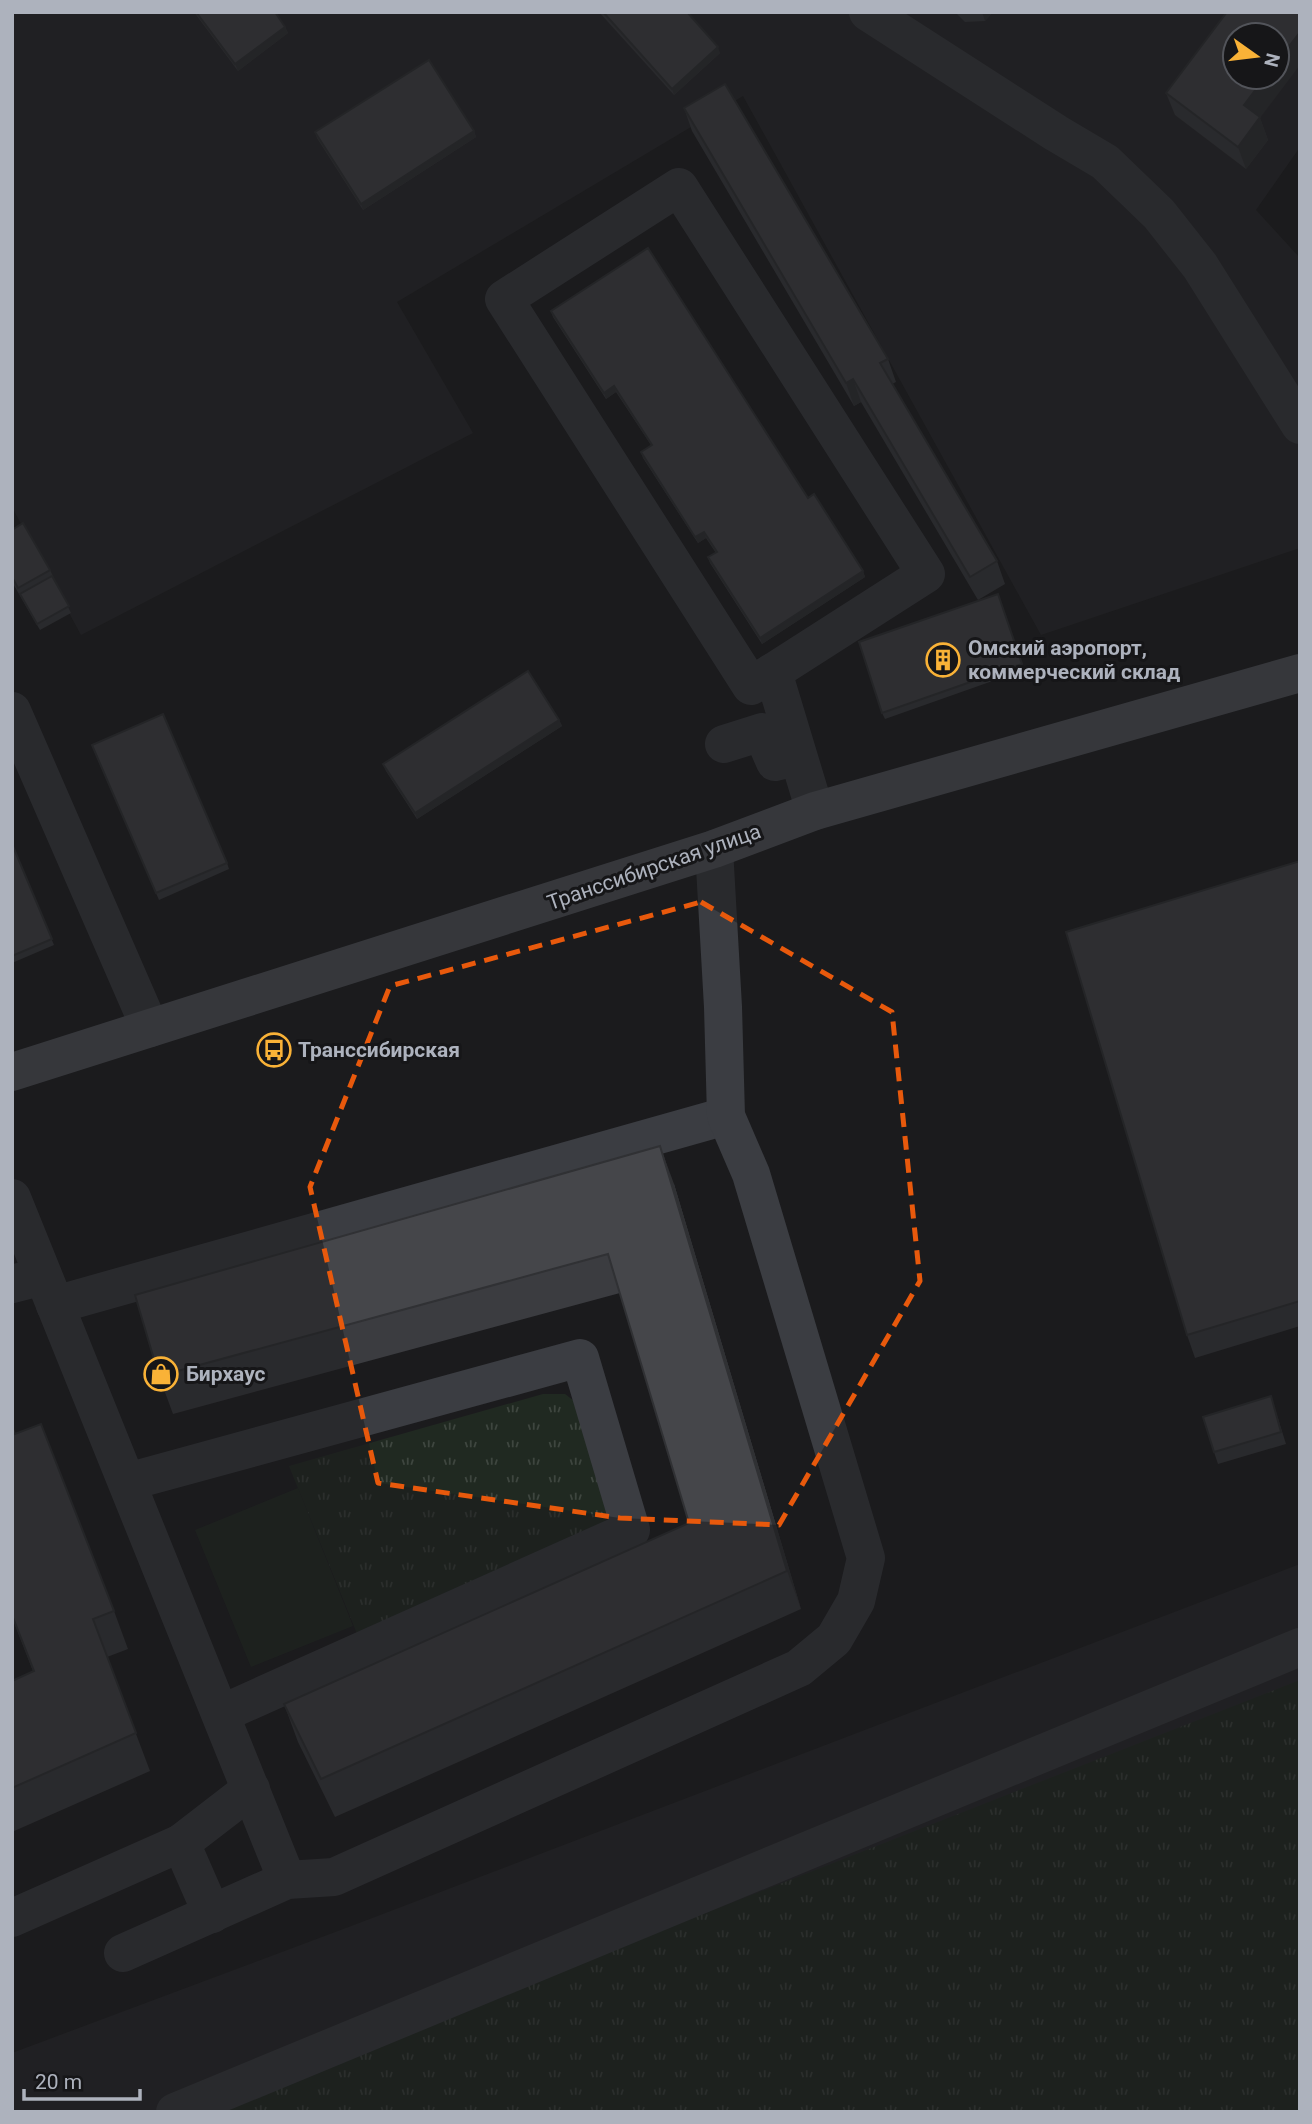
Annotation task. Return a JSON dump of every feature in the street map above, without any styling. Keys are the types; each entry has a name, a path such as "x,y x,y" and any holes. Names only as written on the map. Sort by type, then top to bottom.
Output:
{"main road":[{"name":"Транссибирская улица","path":"12,1072 714,849 814,811 1300,673"}],"lane":[{"path":"868,12 1044,126 1105,162 1159,214 1200,266 1300,425"},
{"path":"679,187 926,574 773,673 751,686 504,299 679,187"},
{"path":"773,673 814,811"},
{"path":"12,711 24,770 149,1028"},
{"path":"724,744 762,732 775,762 798,756"},
{"path":"123,1953 287,1880 334,1877 799,1668 834,1639 856,1601 866,1558 751,1174 726,1116 714,849"},
{"path":"37,1288 726,1116"},
{"path":"12,1198 37,1288 127,1482 287,1880"},
{"path":"127,1482 580,1358 631,1530 221,1714"},
{"path":"175,2112 1300,1647"},
{"path":"12,1918 181,1843 251,1789"},
{"path":"181,1843 212,1914"}],"highlighted area":[{"path":"701,902 892,1012 920,1281 779,1525 620,1518 378,1483 310,1187 390,986"}],"shaded area":[{"path":"12,12 1300,12 1300,147 1256,210 1300,258 1300,548 1041,635 743,96 397,302 473,433 81,635 12,507"},
{"path":"1300,1564 1300,2112 12,2112 12,2053"}],"green space":[{"path":"543,1394 565,1394 578,1404 608,1515 598,1535 358,1636 289,1466"},
{"path":"298,1488 353,1626 251,1667 195,1530"},
{"path":"1300,1680 1300,2112 154,2112 499,1994"}],"building":[{"path":"196,12 275,12 285,27 235,64"},
{"path":"603,12 687,12 718,47 672,89"},
{"path":"1227,12 1300,12 1300,32 1291,44 1291,21 1221,21 1221,91 1254,91 1244,105 1260,117 1238,147 1166,93"},
{"path":"429,60 474,131 361,204 315,132"},
{"path":"725,84 888,359 880,363 997,561 970,577 853,379 846,383 684,108"},
{"path":"648,248 808,498 814,494 863,571 760,638 708,557 717,552 704,532 695,537 641,452 652,445 614,386 604,393 551,311"},
{"path":"23,523 50,570 18,588 12,577 12,530"},
{"path":"52,576 69,606 37,624 20,594"},
{"name":"Омский аэропорт, коммерческий склад","path":"998,594 1022,664 882,713 859,642"},
{"path":"528,671 559,720 415,813 383,764"},
{"path":"163,714 227,863 156,893 92,745"},
{"path":"12,844 52,939 12,956"},
{"path":"1300,861 1300,1301 1187,1335 1066,932"},
{"path":"660,1146 787,1571 321,1779 284,1704 689,1523 608,1254 159,1376 135,1295"},
{"path":"1271,1396 1281,1432 1214,1452 1203,1417"},
{"path":"41,1424 114,1611 93,1619 136,1733 12,1788 12,1681 34,1671 12,1615 12,1427 15,1434"}],"place":[{"name":"Омский аэропорт, коммерческий склад","path":"943,660"},
{"name":"Транссибирская","path":"274,1050"},
{"name":"Бирхаус","path":"161,1374"}]}
